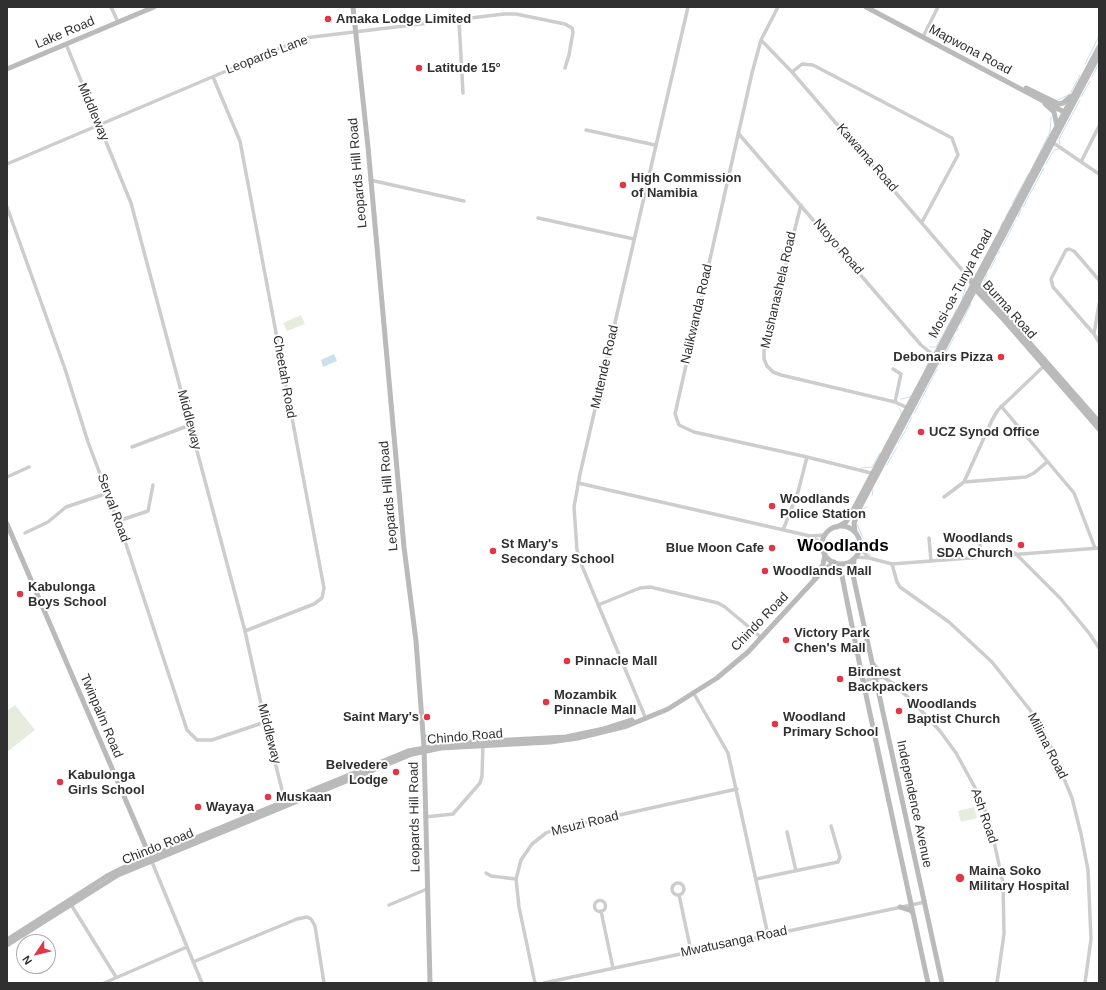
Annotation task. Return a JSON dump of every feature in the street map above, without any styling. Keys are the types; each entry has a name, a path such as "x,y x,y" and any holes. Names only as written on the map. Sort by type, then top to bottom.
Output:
{"main road":[{"name":"Lake Road","path":"7,69 154,7"},
{"name":"Leopards Hill Road","path":"353,7 404,547 416,641 425,763 425,817 430,983"},
{"name":"Mapwona Road","path":"866,7 1066,113"},
{"name":"Mosi-oa-Tunya Road","path":"1051,142 1057,127 1066,113 1076,90 1099,47"},
{"name":"Mosi-oa-Tunya Road","path":"837,527 846,522 849,518 875,474 911,409 1066,113 1099,55"},
{"path":"1010,83 1059,104 1067,100 1076,90"},
{"path":"1019,88 1046,104 1054,112 1057,127"},
{"name":"Burma Road","path":"969,278 1098,422 1099,429"},
{"name":"Burma Road","path":"976,285 1044,366 1098,422"},
{"name":"Mosi-oa-Tunya Road","path":"855,532 854,523 875,474"},
{"name":"Twinpalm Road","path":"7,524 151,859"},
{"path":"837,527 849,528 855,532 860,542 860,548 855,558 843,564 835,563 825,554 823,548 825,536 837,527"},
{"name":"Chindo Road","path":"761,637 820,569 825,554"},
{"name":"Independence Avenue","path":"855,558 853,575 942,983"},
{"name":"Chindo Road","path":"7,940 118,875 151,859 415,749 483,743 550,742 578,738 604,733 668,709 731,667 818,576 835,563"},
{"name":"Independence Avenue","path":"835,563 842,576 862,681 928,983"},
{"path":"415,749 419,745 423,735 436,747 426,757 425,763"},
{"name":"Chindo Road","path":"286,803 424,749"},
{"path":"412,754 417,755 425,763"},
{"name":"Chindo Road","path":"7,945 70,902"},
{"path":"900,907 910,910 914,914"}],"street":[{"path":"111,7 118,22"},
{"name":"Mutende Road","path":"645,717 590,588 577,550 573,520 578,483 688,7"},
{"name":"Nalikwanda Road","path":"778,7 761,40 738,133 675,414 680,425 694,432 875,474"},
{"path":"922,37 938,7"},
{"name":"Leopards Lane","path":"7,164 304,38 459,21 504,14 516,14 570,26 573,32 565,68"},
{"path":"459,21 462,93"},
{"name":"Kawama Road","path":"761,40 792,72 969,278"},
{"name":"Middleway","path":"66,44 131,203 245,632 265,722 286,803"},
{"path":"792,72 802,64 813,65 952,138 955,142 958,155 922,222"},
{"name":"Cheetah Road","path":"213,77 240,141 324,588 322,598 314,604 245,632"},
{"path":"1080,162 1098,132 1099,126"},
{"path":"586,130 655,145"},
{"name":"Ntoyo Road","path":"738,133 921,345 937,357"},
{"path":"1051,142 1099,174"},
{"path":"370,180 464,201"},
{"name":"Mushanashela Road","path":"800,205 764,351 764,359 767,366 773,372 781,375 895,402 911,409"},
{"name":"Serval Road","path":"7,207 66,369 88,442 118,521 189,734 197,740 212,740 265,722"},
{"path":"538,218 634,240"},
{"path":"1099,280 1074,251 1069,249 1066,250 1054,271 1051,281 1053,287 1094,334 1099,342"},
{"path":"1094,334 1099,304"},
{"path":"944,497 964,482 992,420 1001,406 1044,366"},
{"path":"893,369 901,374 895,402"},
{"path":"855,558 868,558 892,564 1015,553 1097,548 1074,493 1001,406"},
{"path":"132,447 190,425"},
{"path":"783,530 798,492 807,457"},
{"path":"964,482 1026,477 1034,473 1047,462"},
{"path":"7,477 29,467"},
{"path":"578,483 810,536 825,536"},
{"path":"118,521 148,510 153,485"},
{"path":"25,533 48,522 66,507 108,493"},
{"path":"979,533 981,556"},
{"path":"810,536 817,540 823,548"},
{"path":"929,538 931,561"},
{"path":"860,548 868,558"},
{"path":"1015,553 1060,598 1089,632 1099,648"},
{"name":"Milima Road","path":"892,564 897,582 900,586 960,631 992,662 1030,710 1050,745 1072,798 1088,870 1091,939 1085,983"},
{"path":"598,605 640,588 650,587 718,603 726,607 761,637"},
{"name":"Ash Road","path":"872,662 887,680 917,706 940,731 973,783 988,818 1002,874 1004,904 1002,954 997,983"},
{"path":"862,681 883,677 887,680"},
{"path":"693,692 726,747 737,790 768,935"},
{"path":"425,817 453,814 477,786 482,776 483,743"},
{"name":"Msuzi Road","path":"535,983 516,879 521,860 536,840 551,831 737,790"},
{"path":"756,879 836,863 839,860 831,826"},
{"path":"787,832 796,871"},
{"name":"Twinpalm Road","path":"151,859 202,983"},
{"path":"486,872 490,876 516,879"},
{"path":"389,905 427,889"},
{"path":"679,895 691,952"},
{"path":"70,902 116,977"},
{"name":"Mwatusanga Road","path":"544,983 925,902"},
{"path":"601,911 613,968"},
{"path":"193,962 297,920 307,918 311,919 316,926 324,982 319,983"},
{"path":"104,983 187,947"}],"shaded area":[{"path":"301,315 305,324 287,331 283,323"},
{"path":"15,705 35,730 7,752 7,711"},
{"path":"974,807 977,818 961,822 958,811"}],"water":[{"path":"334,354 337,361 323,367 321,360"}],"waterway":[{"path":"1085,64 1099,36"},
{"path":"1092,77 1099,63"},
{"path":"1058,100 1070,94 1080,75"},
{"path":"1081,97 1090,81"},
{"path":"1060,144 1059,139 1080,100"},
{"path":"1031,170 1050,132 1051,117"},
{"path":"1046,164 1054,150 1059,149"},
{"path":"1023,207 1044,168"},
{"path":"1012,204 1029,173"},
{"path":"1005,218 1011,207"},
{"path":"1018,217 1021,209"},
{"path":"1000,228 1003,221"},
{"path":"1002,247 1014,224"},
{"path":"990,269 996,258"},
{"path":"970,274 975,274"},
{"path":"987,274 984,281 987,289"},
{"path":"962,299 966,286 966,279"},
{"path":"961,324 971,304"},
{"path":"930,347 936,347 957,309"},
{"path":"940,365 954,337"},
{"path":"926,357 929,362 926,368"},
{"path":"914,414 937,369"},
{"path":"901,399 910,397 911,395"},
{"path":"899,408 901,415"},
{"path":"906,429 912,417"},
{"path":"898,443 906,430"},
{"path":"887,465 897,447"},
{"path":"861,468 872,467 880,453"},
{"path":"872,496 873,490"},
{"path":"860,515 863,509 867,507"},
{"path":"857,524 863,538"},
{"path":"865,542 865,549 871,556"}],"place":[{"name":"Amaka Lodge Limited","path":"328,19"},
{"name":"Latitude 15°","path":"419,68"},
{"name":"High Commission of Namibia","path":"623,185"},
{"name":"Debonairs Pizza","path":"1001,357"},
{"name":"UCZ Synod Office","path":"921,432"},
{"name":"Woodlands Police Station","path":"772,506"},
{"name":"Woodlands SDA Church","path":"1021,545"},
{"name":"Blue Moon Cafe","path":"772,548"},
{"name":"St Mary's Secondary School","path":"493,551"},
{"name":"Woodlands Mall","path":"765,571"},
{"name":"Kabulonga Boys School","path":"20,594"},
{"name":"Victory Park Chen's Mall","path":"786,640"},
{"name":"Pinnacle Mall","path":"567,661"},
{"name":"Birdnest Backpackers","path":"840,679"},
{"name":"Mozambik Pinnacle Mall","path":"546,702"},
{"name":"Woodlands Baptist Church","path":"899,711"},
{"name":"Saint Mary's","path":"427,717"},
{"name":"Woodland Primary School","path":"775,724"},
{"name":"Belvedere Lodge","path":"396,772"},
{"name":"Kabulonga Girls School","path":"60,782"},
{"name":"Muskaan","path":"268,797"},
{"name":"Wayaya","path":"198,807"},
{"name":"Maina Soko Military Hospital","path":"960,878"}],"district":[{"name":"Woodlands","path":"843,546"}]}
